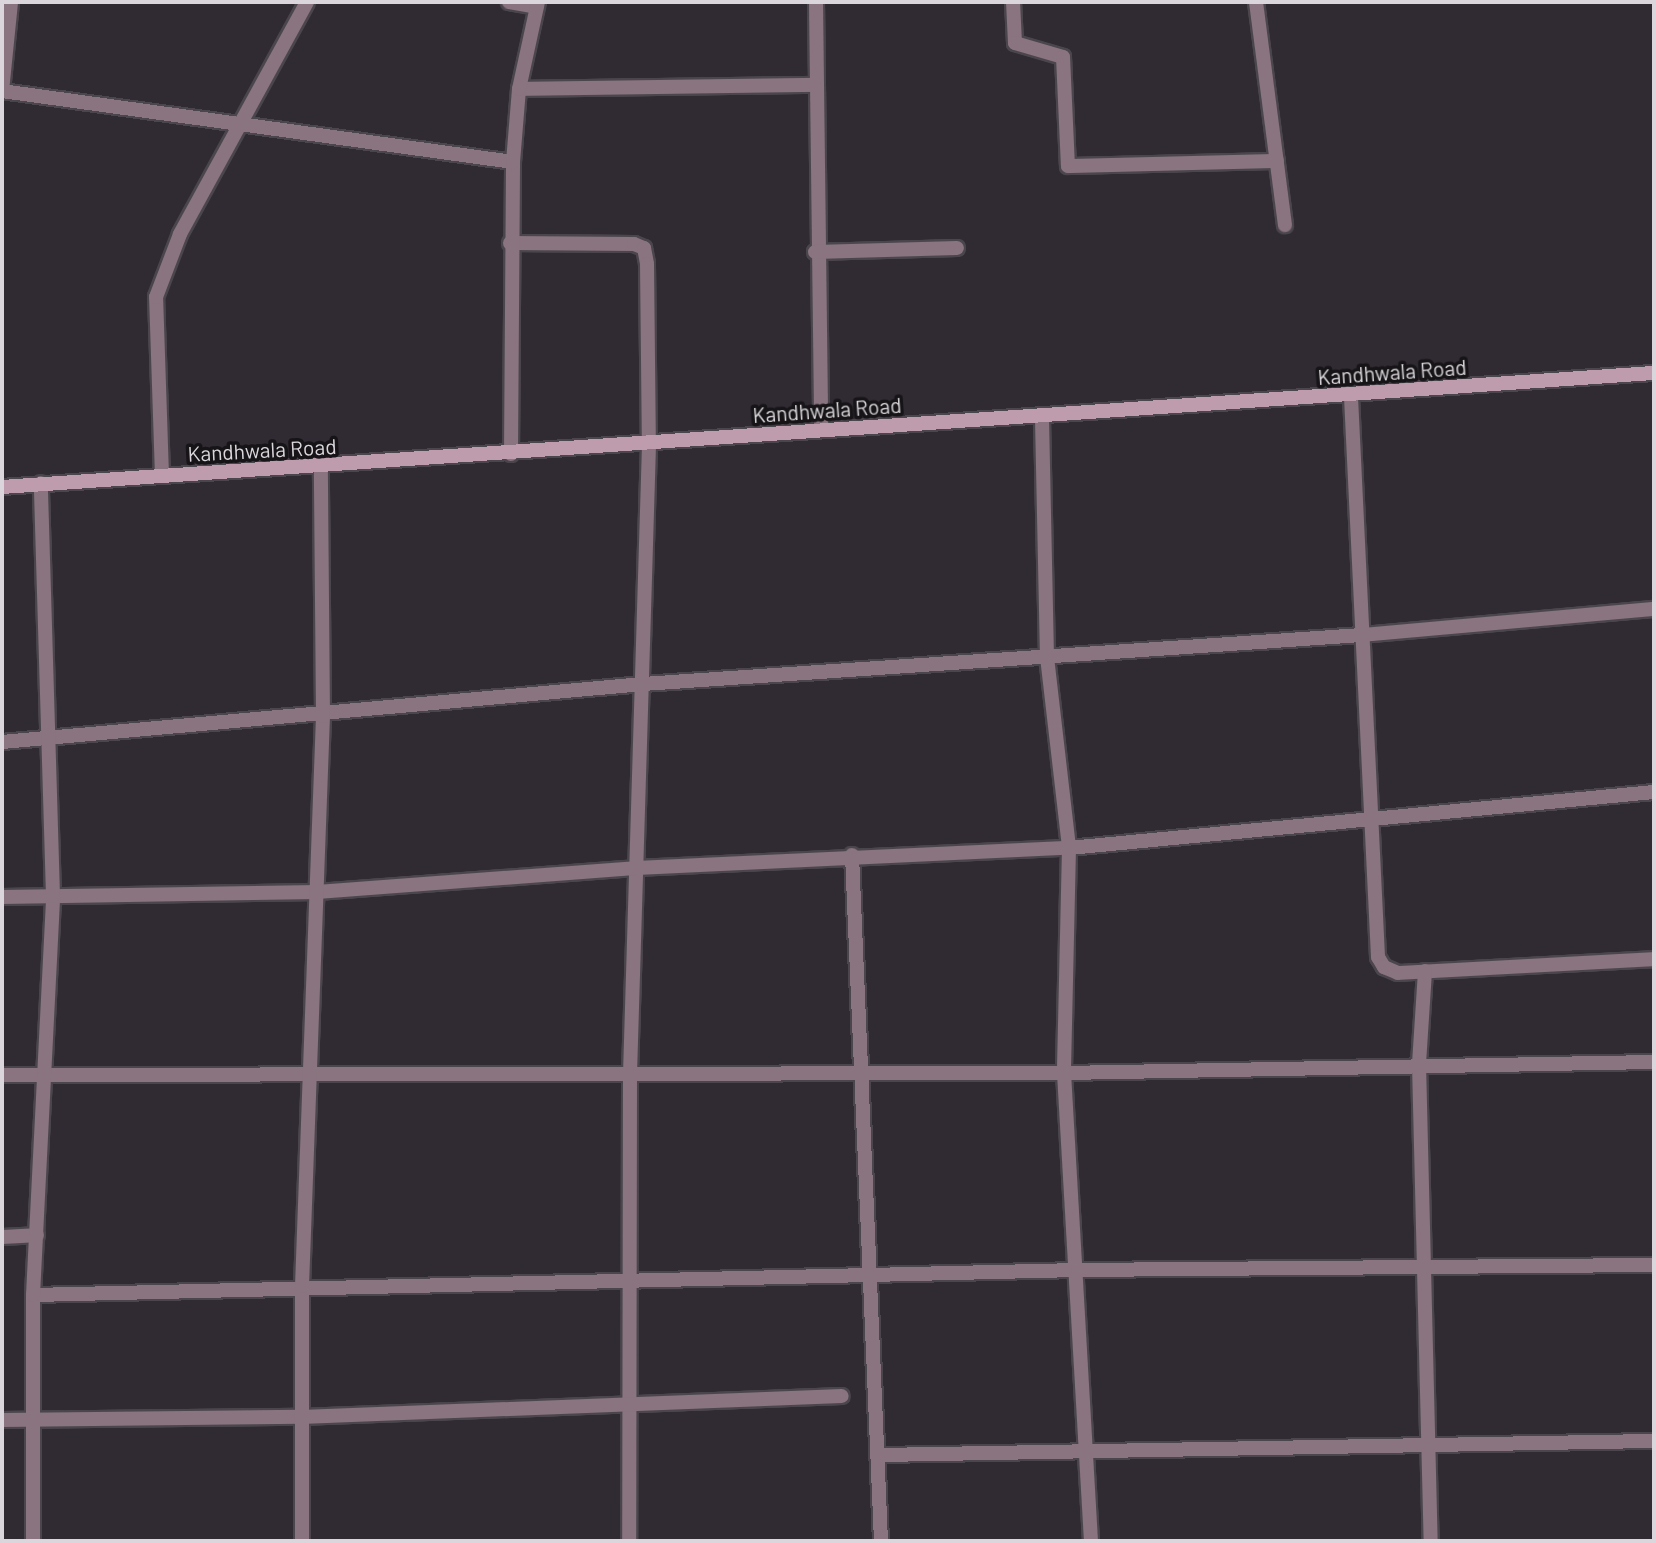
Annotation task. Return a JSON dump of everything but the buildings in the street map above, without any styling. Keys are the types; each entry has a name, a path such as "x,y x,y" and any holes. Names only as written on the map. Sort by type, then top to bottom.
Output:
{"street":[{"path":"11,2 2,91 239,127 513,162"},
{"path":"162,476 156,297 180,234 307,2"},
{"path":"509,2 537,5 519,89 513,162 510,243 511,454"},
{"path":"816,2 815,252 821,430"},
{"path":"1013,2 1015,43 1063,57 1068,166 1277,161"},
{"path":"1256,2 1285,225"},
{"path":"519,89 814,85"},
{"path":"510,243 644,248 649,445 630,1074 632,1283 629,1541"},
{"path":"815,252 957,248"},
{"name":"Kandhwala Road","path":"2,487 321,469 821,430 1042,419 1654,373"},
{"path":"1351,397 1378,957 1398,973 1654,959"},
{"path":"1042,419 1047,657 1069,848 1064,1073 1078,1270 1091,1541"},
{"path":"302,1541 302,1286 323,716 321,469"},
{"path":"33,1541 33,1295 46,1078 52,896 41,483"},
{"path":"2,742 323,716 643,684 1362,635 1654,608"},
{"path":"2,897 317,892 852,855 1069,848 1654,792"},
{"path":"852,855 865,1074 881,1541"},
{"path":"1425,971 1419,1064 1427,1269 1427,1445 1431,1541"},
{"path":"2,1075 46,1078 308,1073 1064,1073 1419,1064 1654,1062"},
{"path":"2,1237 37,1235"},
{"path":"33,1295 302,1286 632,1283 1078,1270 1654,1265"},
{"path":"2,1420 301,1417 629,1400 842,1396"},
{"path":"880,1455 1088,1449 1654,1441"}]}
